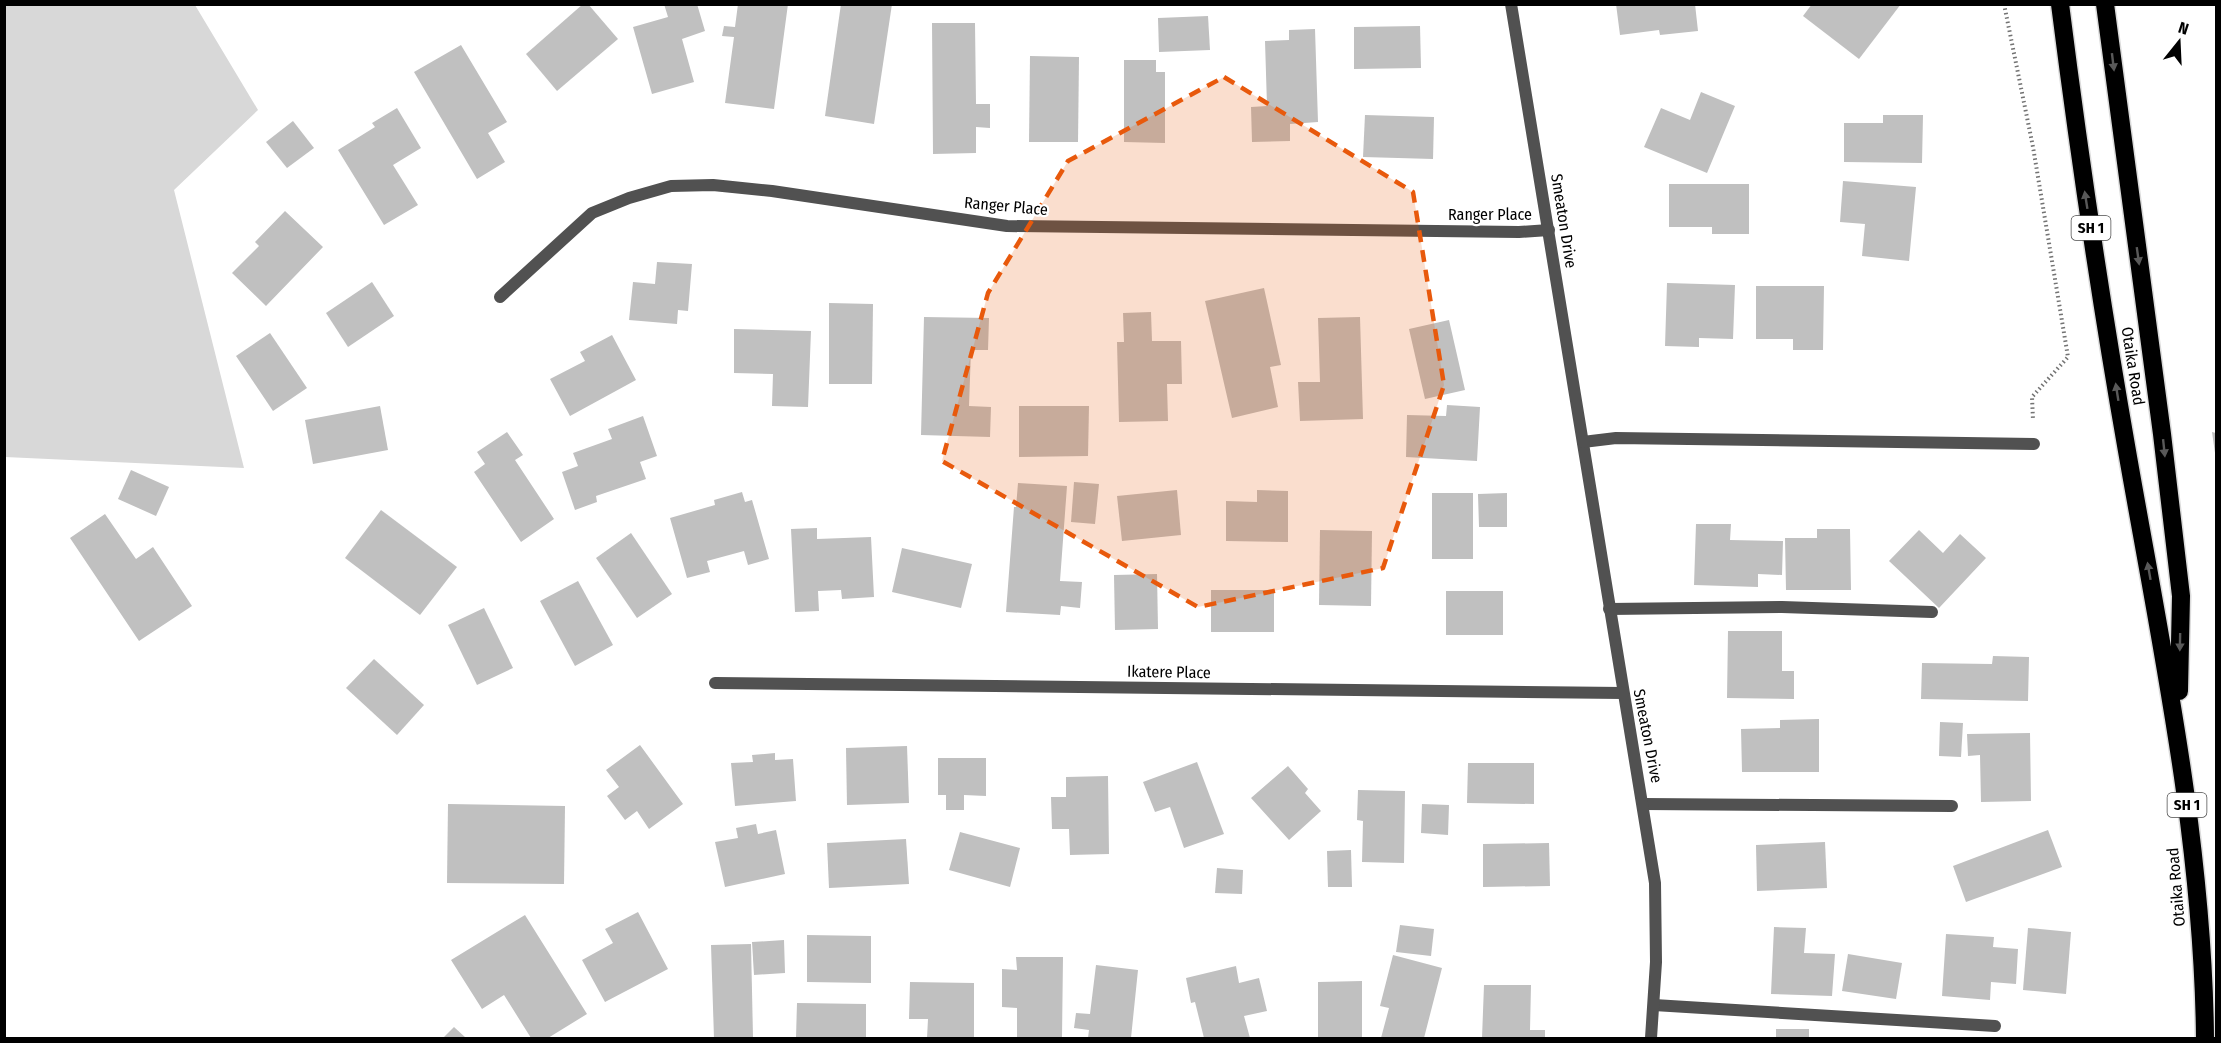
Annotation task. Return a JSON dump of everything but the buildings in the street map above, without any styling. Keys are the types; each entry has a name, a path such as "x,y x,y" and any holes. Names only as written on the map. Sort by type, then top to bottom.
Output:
{"highway":[{"name":"Otaika Road","path":"2060,4 2081,169 2123,427 2178,732 2196,878 2205,1038"},
{"name":"Otaika Road","path":"2105,4 2181,596 2178,732"}],"street":[{"name":"Smeaton Drive","path":"1511,4 1656,883 1657,941 1651,1038"},
{"name":"Ranger Place","path":"500,297 592,213 629,198 671,186 713,185 772,191 1006,226 1520,232 1549,230"},
{"path":"1583,442 1617,438 2034,444"},
{"path":"1609,609 1782,607 1932,612"},
{"name":"Ikatere Place","path":"715,683 1623,693"},
{"path":"1644,804 1952,806"},
{"path":"1654,1005 1995,1026"}],"path":[{"path":"2004,4 2033,147 2068,357 2032,397 2034,444"}],"highlighted area":[{"path":"1224,77 1413,192 1444,385 1383,568 1198,607 942,461 988,293 1068,161"}],"shaded area":[{"path":"5,4 195,5 258,110 174,190 244,468 5,457"}]}
